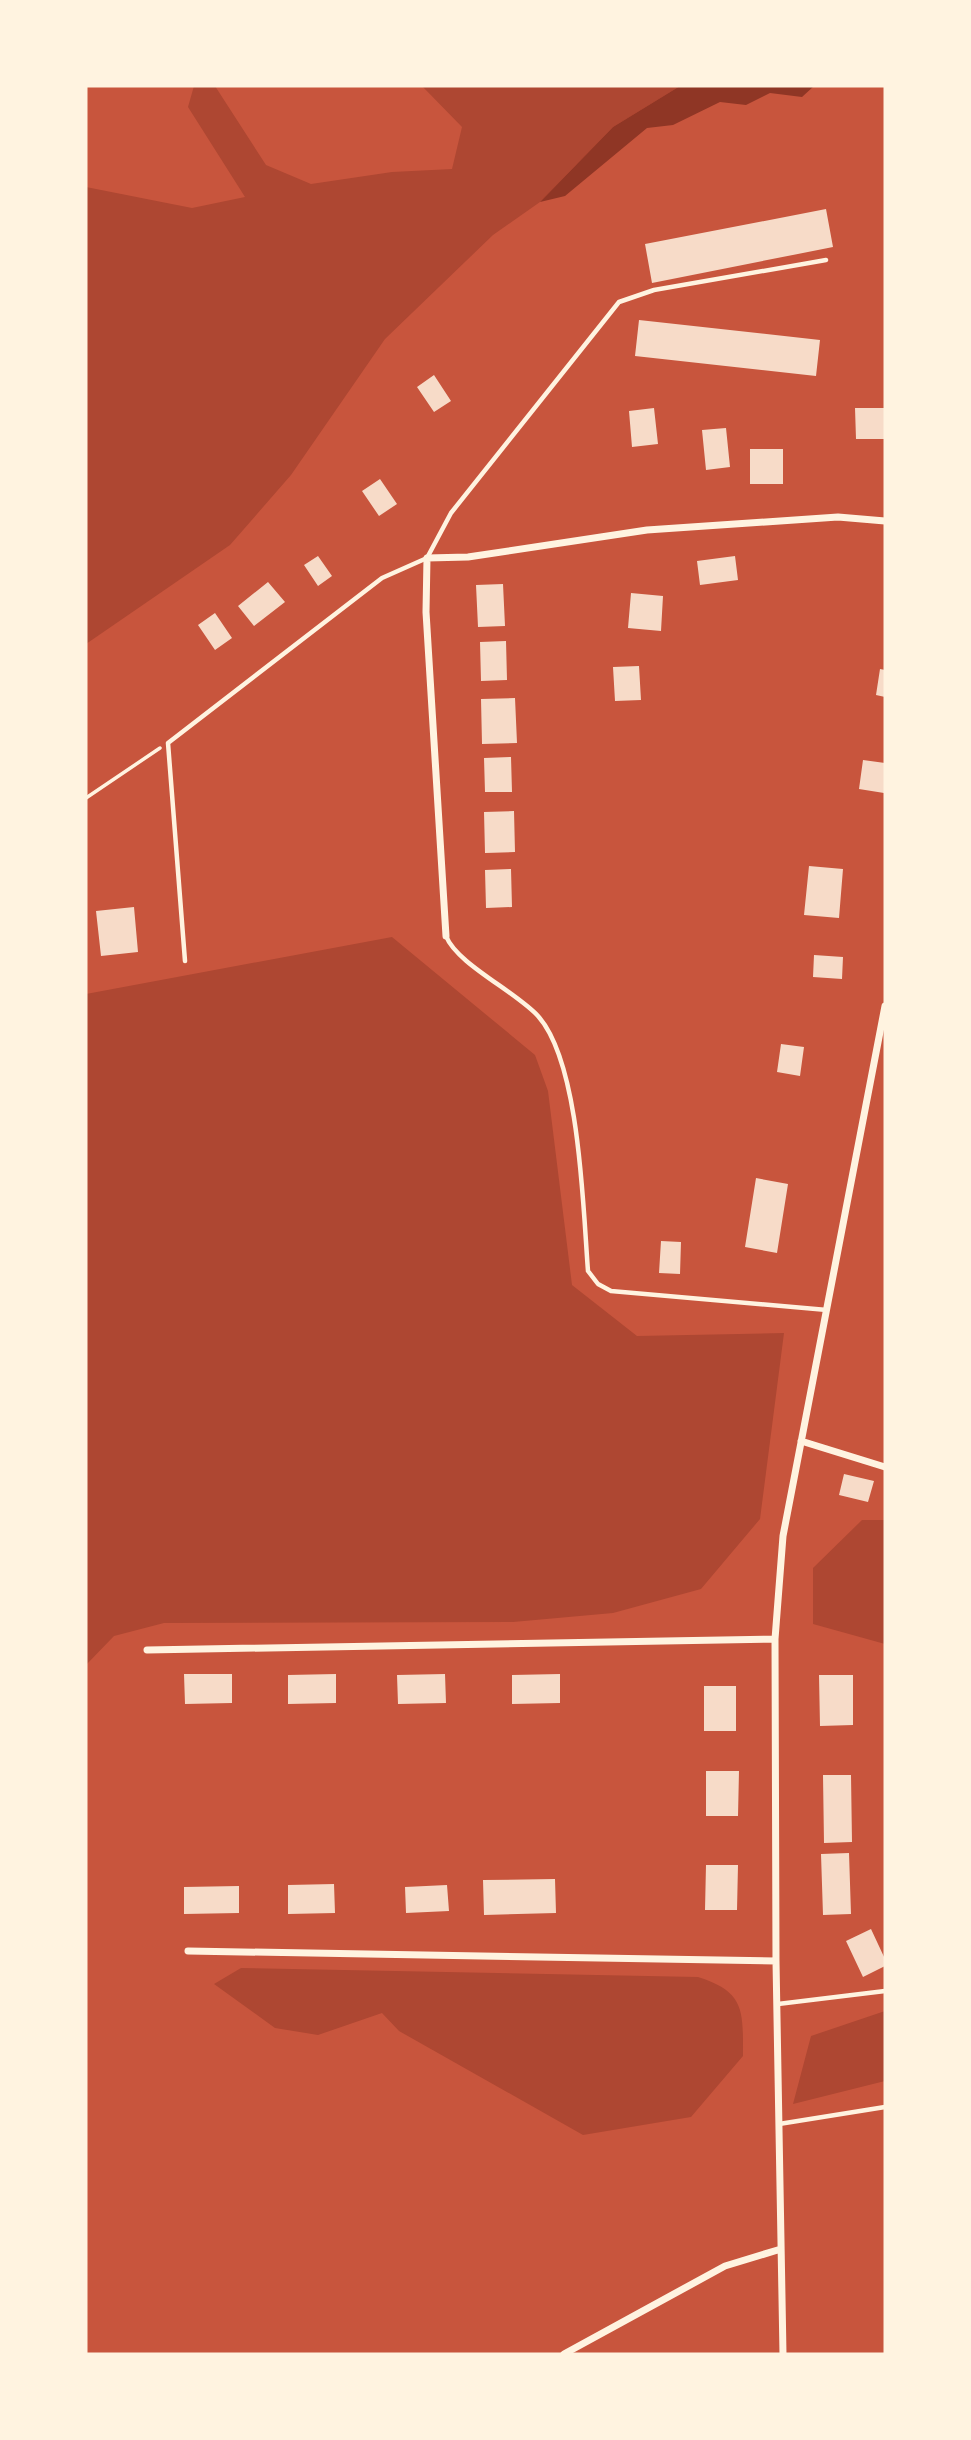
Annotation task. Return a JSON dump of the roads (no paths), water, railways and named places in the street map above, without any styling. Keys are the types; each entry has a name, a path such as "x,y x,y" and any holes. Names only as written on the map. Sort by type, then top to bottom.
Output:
{"street":[{"path":"446,936 426,612 427,558 468,558 648,530 838,517 885,521"},
{"path":"783,2354 776,1961 775,1639 783,1536 885,1006"},
{"path":"801,1441 885,1467"},
{"path":"147,1650 775,1639"},
{"path":"188,1951 776,1961"},
{"path":"564,2354 725,2266 781,2249"}],"lane":[{"path":"185,961 168,743 382,578 427,558 451,513 618,302 654,290 826,260"},
{"path":"446,936 461,957 506,987 540,1018 563,1063 575,1121 588,1271 598,1283 611,1291 827,1310"},
{"path":"778,2004 885,1991"},
{"path":"779,2124 885,2106"}]}
